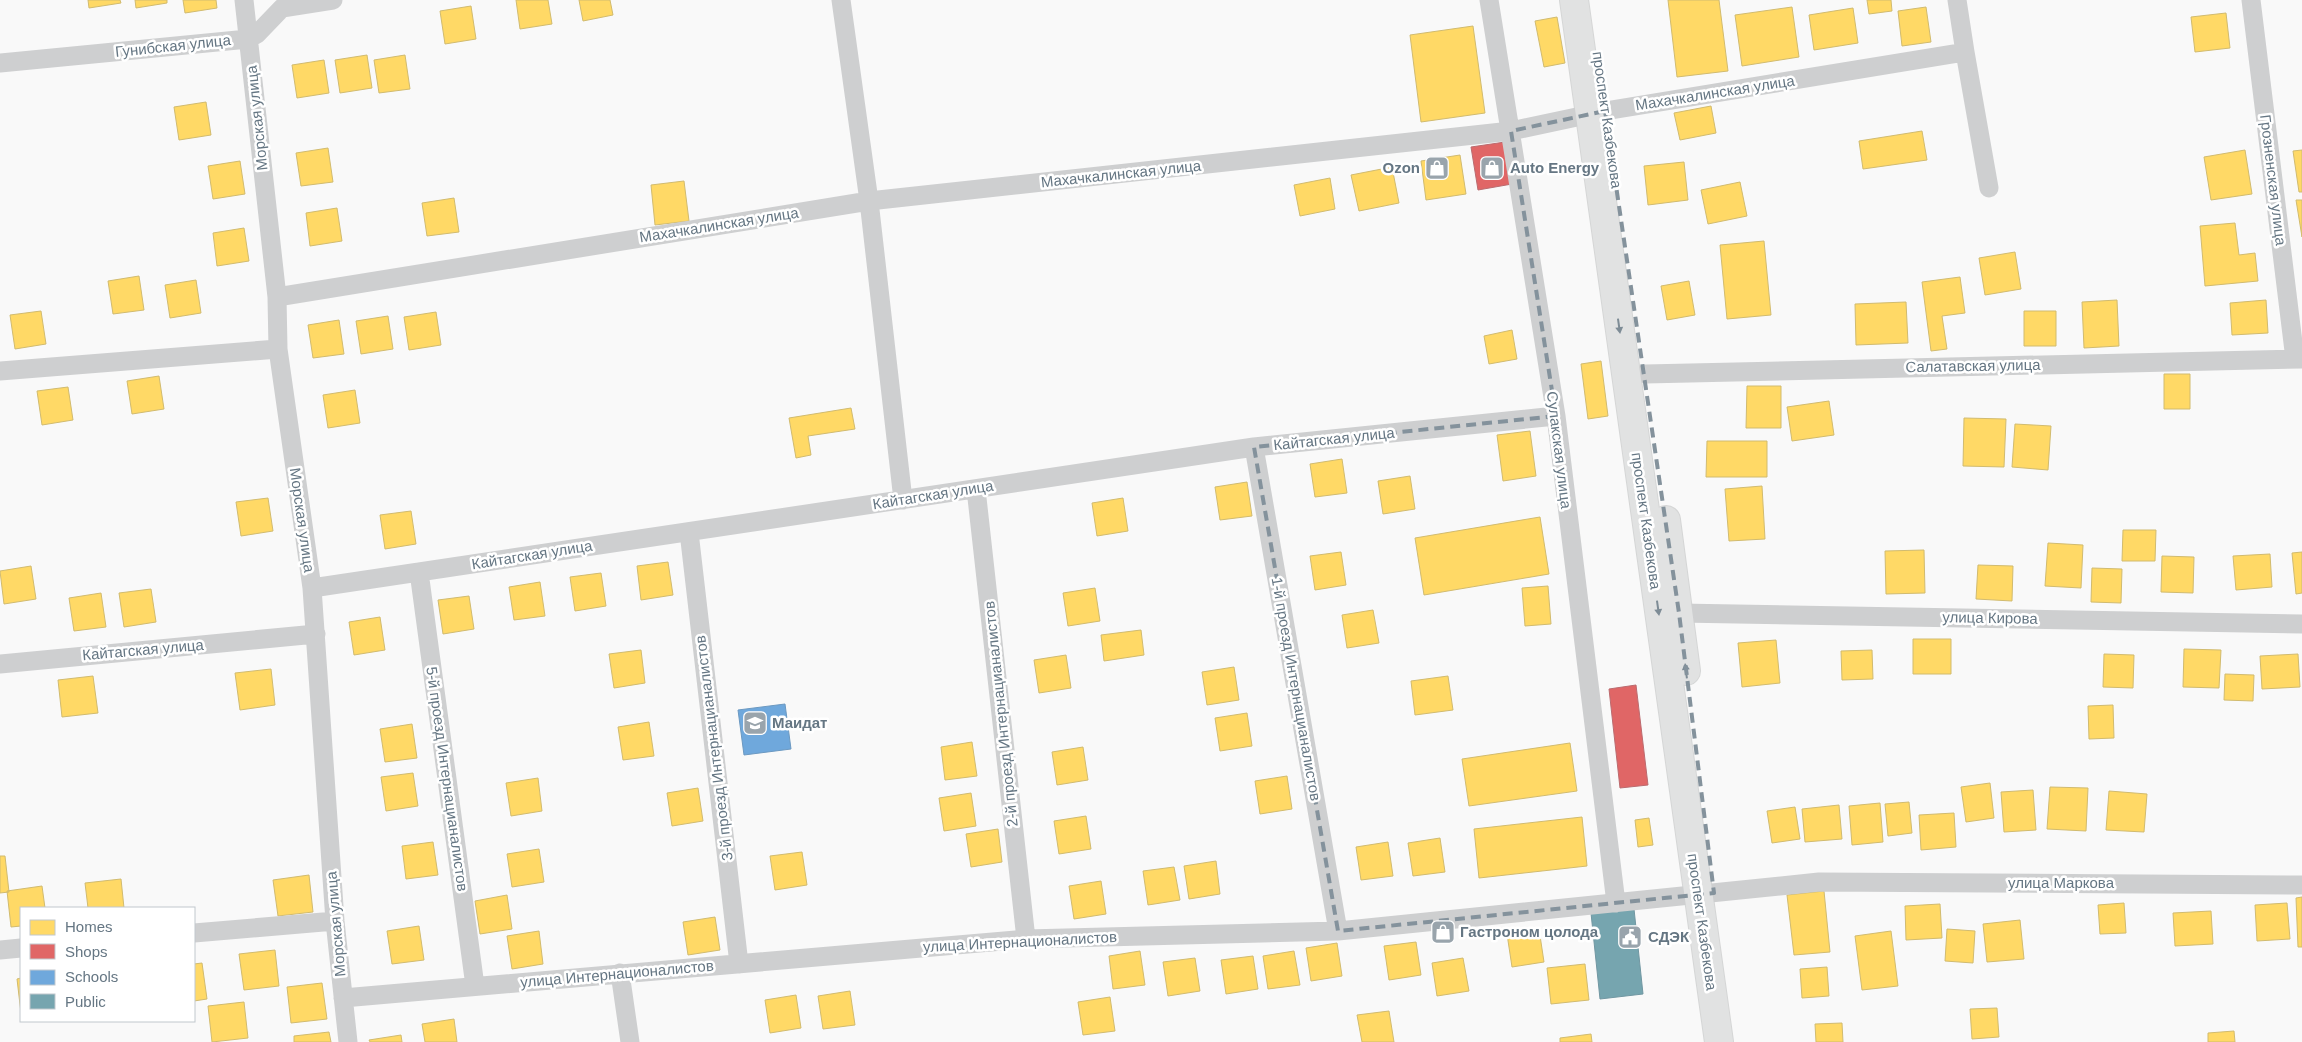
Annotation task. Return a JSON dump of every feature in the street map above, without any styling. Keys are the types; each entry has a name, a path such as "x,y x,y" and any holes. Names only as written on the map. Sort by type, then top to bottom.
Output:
{"highway":[{"name":"проспект Казбекова","path":"1574,0 1598,113 1644,374 1679,613 1719,1042"},
{"name":"проспект Казбекова","path":"1590,0 1598,113 1706,894 1734,1042"}],"street":[{"name":"Морская улица","path":"244,0 277,297 278,349 312,588 335,921 348,1042"},
{"name":"Гунибская улица","path":"0,63 248,38 257,34 282,8 333,0"},
{"path":"841,0 869,201 903,500"},
{"name":"Сулакская улица","path":"1489,0 1512,131 1556,416 1616,903"},
{"path":"1958,0 1964,52 1989,188"},
{"name":"Грозненская улица","path":"2251,0 2299,359"},
{"name":"Махачкалинская улица","path":"277,297 869,201 1512,131 1598,113 1964,52"},
{"path":"0,371 278,349"},
{"name":"Салатавская улица","path":"1644,374 2299,359"},
{"name":"Кайтагская улица","path":"312,588 1254,447 1556,416"},
{"name":"1-й проезд Интернацианалистов","path":"1254,447 1338,930"},
{"name":"2-й проезд Интернацианалистов","path":"976,489 1026,939"},
{"name":"3-й проезд Интернацианалистов","path":"689,532 739,964"},
{"name":"5-й проезд Интернацианалистов","path":"419,572 475,986"},
{"name":"улица Кирова","path":"1679,613 2302,624"},
{"name":"Кайтагская улица","path":"0,664 316,634"},
{"name":"улица Интернационалистов","path":"343,998 1026,939 1338,930 1819,882"},
{"name":"улица Маркова","path":"1819,882 2302,885"},
{"path":"195,933 335,921"},
{"path":"0,950 20,948"},
{"path":"620,973 630,1042"}],"highlighted area":[{"path":"1605,111 1679,613 1714,893 1338,931 1254,447 1556,416 1511,131"}],"building: Homes":[{"path":"88,0 120,0 121,3 89,8"},
{"path":"135,0 167,0 167,3 136,8"},
{"path":"183,0 216,0 217,8 185,13"},
{"path":"516,0 548,0 552,24 520,29"},
{"path":"579,0 610,0 613,15 583,21"},
{"path":"1668,0 1719,0 1728,71 1677,77"},
{"path":"1867,0 1891,0 1892,11 1869,14"},
{"path":"471,6 476,39 445,44 440,11"},
{"path":"1792,7 1799,57 1742,66 1735,15"},
{"path":"1926,7 1931,42 1902,46 1898,11"},
{"path":"1853,8 1858,43 1814,50 1809,15"},
{"path":"2226,13 2230,48 2195,52 2191,17"},
{"path":"1557,17 1565,63 1544,67 1535,21"},
{"path":"1473,26 1485,113 1421,122 1410,35"},
{"path":"367,55 372,88 340,93 335,60"},
{"path":"405,55 410,89 379,93 374,60"},
{"path":"324,60 329,93 297,98 292,65"},
{"path":"206,102 211,135 179,140 174,107"},
{"path":"1711,106 1716,133 1680,140 1674,113"},
{"path":"1922,131 1927,160 1863,169 1859,141"},
{"path":"328,148 333,182 301,186 296,153"},
{"path":"2245,150 2252,194 2211,200 2204,157"},
{"path":"2302,150 2302,192 2299,192 2293,151"},
{"path":"1460,155 1466,194 1426,200 1421,161"},
{"path":"240,161 245,194 213,199 208,166"},
{"path":"1684,162 1688,200 1648,205 1644,166"},
{"path":"1392,167 1399,203 1359,211 1351,175"},
{"path":"1330,178 1335,209 1300,216 1294,185"},
{"path":"684,181 689,221 655,225 651,185"},
{"path":"1740,182 1747,216 1708,224 1701,190"},
{"path":"454,198 459,232 427,236 422,203"},
{"path":"2296,200 2302,200 2302,237"},
{"path":"337,208 342,241 310,246 306,213"},
{"path":"2235,223 2239,255 2255,253 2258,281 2205,286 2200,226"},
{"path":"244,228 249,261 217,266 213,233"},
{"path":"1764,241 1771,315 1727,319 1720,245"},
{"path":"2015,252 2021,289 1985,295 1979,258"},
{"path":"139,276 144,310 113,314 108,281"},
{"path":"1960,277 1965,313 1942,316 1947,349 1931,351 1922,282"},
{"path":"196,280 201,313 170,318 165,285"},
{"path":"1689,281 1695,315 1667,320 1661,286"},
{"path":"2117,300 2119,346 2084,348 2082,302"},
{"path":"2266,300 2268,333 2232,335 2230,303"},
{"path":"1906,302 1908,343 1856,345 1855,304"},
{"path":"41,311 46,344 15,349 10,315"},
{"path":"2024,311 2056,311 2056,346 2024,346"},
{"path":"436,312 441,345 409,350 404,317"},
{"path":"388,316 393,349 361,354 356,321"},
{"path":"339,320 344,354 313,358 308,325"},
{"path":"1512,330 1517,359 1489,364 1484,336"},
{"path":"1601,361 1608,416 1588,419 1581,364"},
{"path":"2164,374 2190,374 2190,409 2164,409"},
{"path":"159,376 164,409 132,414 127,381"},
{"path":"1747,386 1781,386 1781,428 1746,428"},
{"path":"68,387 73,420 42,425 37,391"},
{"path":"355,390 360,423 328,428 323,395"},
{"path":"1829,401 1834,435 1792,441 1787,407"},
{"path":"851,408 855,429 808,436 811,455 796,458 789,418"},
{"path":"1964,418 2006,419 2004,467 1963,466"},
{"path":"2015,424 2051,426 2048,470 2012,467"},
{"path":"1530,431 1536,476 1503,481 1497,435"},
{"path":"1707,441 1767,441 1767,477 1706,477"},
{"path":"1342,459 1347,493 1315,497 1310,464"},
{"path":"1410,476 1415,509 1383,514 1378,481"},
{"path":"1247,482 1252,516 1220,520 1215,487"},
{"path":"1762,486 1765,539 1729,541 1725,489"},
{"path":"268,498 273,531 241,536 236,502"},
{"path":"1123,498 1128,531 1097,536 1092,503"},
{"path":"411,511 416,544 385,549 380,515"},
{"path":"1540,517 1549,574 1424,595 1415,538"},
{"path":"2123,530 2156,530 2155,561 2122,561"},
{"path":"2048,543 2083,545 2081,588 2045,586"},
{"path":"1924,550 1925,593 1886,594 1885,551"},
{"path":"1341,552 1346,585 1315,590 1310,556"},
{"path":"2302,552 2302,593 2296,594 2292,553"},
{"path":"2270,554 2272,587 2236,590 2233,556"},
{"path":"2162,556 2194,557 2193,593 2161,592"},
{"path":"668,562 673,595 641,600 637,566"},
{"path":"1978,565 2013,566 2012,601 1976,599"},
{"path":"31,566 36,599 4,604 0,571"},
{"path":"2092,568 2122,569 2121,603 2091,602"},
{"path":"601,573 606,606 575,611 570,577"},
{"path":"540,582 545,616 514,620 509,587"},
{"path":"1548,586 1551,624 1525,626 1522,588"},
{"path":"1095,588 1100,621 1068,626 1063,593"},
{"path":"151,589 156,622 124,627 119,593"},
{"path":"101,593 106,627 74,631 69,598"},
{"path":"469,596 474,629 443,634 438,600"},
{"path":"1373,610 1379,643 1347,648 1342,615"},
{"path":"380,617 385,650 354,655 349,622"},
{"path":"1141,630 1144,655 1104,661 1101,635"},
{"path":"1913,639 1951,639 1951,674 1913,674"},
{"path":"1776,640 1780,683 1742,687 1738,643"},
{"path":"2184,649 2221,650 2219,688 2183,687"},
{"path":"641,650 645,683 614,688 609,654"},
{"path":"1872,650 1873,679 1842,680 1841,651"},
{"path":"2104,654 2134,655 2133,688 2103,687"},
{"path":"2298,654 2300,687 2262,689 2260,656"},
{"path":"1066,655 1071,688 1039,693 1034,660"},
{"path":"1234,667 1239,700 1207,705 1202,672"},
{"path":"271,669 275,705 240,710 235,673"},
{"path":"2225,674 2254,675 2253,701 2224,700"},
{"path":"93,676 98,713 62,717 58,680"},
{"path":"1448,676 1453,710 1415,715 1411,681"},
{"path":"2113,705 2114,738 2089,739 2088,706"},
{"path":"1247,713 1252,746 1220,751 1215,718"},
{"path":"649,722 654,756 623,760 618,727"},
{"path":"412,724 417,758 385,762 380,729"},
{"path":"972,742 977,776 945,780 941,747"},
{"path":"1570,743 1577,791 1469,806 1462,759"},
{"path":"1083,747 1088,780 1057,785 1052,752"},
{"path":"413,773 418,806 386,811 381,777"},
{"path":"1287,776 1292,809 1260,814 1255,781"},
{"path":"538,778 542,811 511,816 506,783"},
{"path":"1990,783 1994,818 1966,822 1961,787"},
{"path":"2050,787 2088,788 2086,831 2047,829"},
{"path":"698,788 703,821 672,826 667,793"},
{"path":"2033,790 2036,830 2004,832 2001,792"},
{"path":"2109,791 2147,794 2144,832 2106,830"},
{"path":"971,793 976,826 944,831 939,798"},
{"path":"1909,802 1912,833 1888,836 1885,804"},
{"path":"1880,803 1883,842 1852,845 1849,806"},
{"path":"1839,805 1842,839 1805,842 1802,809"},
{"path":"1795,807 1800,839 1772,843 1767,811"},
{"path":"1954,813 1956,847 1921,850 1919,815"},
{"path":"1086,816 1091,849 1059,854 1054,821"},
{"path":"1582,817 1587,866 1479,878 1474,829"},
{"path":"1649,818 1653,845 1638,847 1635,820"},
{"path":"998,829 1002,862 971,867 966,834"},
{"path":"1440,838 1445,872 1413,876 1408,843"},
{"path":"433,842 438,875 406,879 402,846"},
{"path":"1388,842 1393,876 1361,880 1356,847"},
{"path":"539,849 544,882 512,887 507,854"},
{"path":"802,852 807,885 775,890 770,856"},
{"path":"0,856 5,856 9,892 0,893"},
{"path":"1216,861 1220,894 1189,899 1184,866"},
{"path":"1174,867 1180,900 1148,905 1143,871"},
{"path":"309,875 313,912 278,916 273,880"},
{"path":"121,879 124,907 88,907 85,883"},
{"path":"1101,881 1106,914 1074,919 1069,886"},
{"path":"42,886 45,907 20,907 20,926 11,927 7,891"},
{"path":"1824,891 1830,952 1794,955 1787,895"},
{"path":"507,895 512,929 480,934 475,901"},
{"path":"2302,897 2302,947 2298,947 2296,898"},
{"path":"2124,903 2126,933 2100,934 2098,905"},
{"path":"2287,903 2290,939 2257,941 2255,905"},
{"path":"1940,904 1942,938 1906,940 1905,906"},
{"path":"2211,911 2213,944 2175,946 2173,913"},
{"path":"715,917 720,950 688,955 683,922"},
{"path":"2020,920 2024,959 1987,962 1983,924"},
{"path":"419,926 424,960 392,964 387,931"},
{"path":"1539,929 1544,962 1512,967 1507,934"},
{"path":"1947,929 1975,931 1973,963 1945,961"},
{"path":"539,931 543,964 512,969 507,936"},
{"path":"1891,931 1898,986 1862,990 1855,936"},
{"path":"1416,942 1421,975 1389,980 1384,946"},
{"path":"1337,943 1342,976 1311,981 1306,948"},
{"path":"275,950 279,986 244,990 239,954"},
{"path":"1140,951 1145,985 1113,989 1109,956"},
{"path":"1294,951 1300,985 1268,989 1263,956"},
{"path":"1253,956 1258,989 1226,994 1221,960"},
{"path":"1195,958 1200,991 1168,996 1163,962"},
{"path":"1463,958 1469,991 1437,996 1432,963"},
{"path":"202,963 207,999 195,1001 195,964"},
{"path":"1585,964 1589,1000 1551,1004 1547,968"},
{"path":"1827,967 1829,996 1802,998 1800,969"},
{"path":"20,978 20,1004 17,979"},
{"path":"322,983 327,1019 291,1023 287,987"},
{"path":"850,991 855,1025 823,1029 818,996"},
{"path":"796,995 801,1028 770,1033 765,1000"},
{"path":"1110,997 1115,1031 1083,1035 1078,1002"},
{"path":"244,1002 248,1038 212,1042 208,1006"},
{"path":"1997,1008 1999,1037 1972,1039 1970,1009"},
{"path":"1389,1011 1394,1042 1362,1042 1357,1015"},
{"path":"454,1019 457,1042 425,1042 422,1024"},
{"path":"1842,1023 1843,1042 1816,1042 1815,1024"},
{"path":"2234,1031 2235,1042 2208,1042 2208,1033"},
{"path":"329,1032 331,1042 294,1042 294,1036"},
{"path":"1591,1034 1592,1042 1560,1042 1560,1038"},
{"path":"401,1035 402,1042 370,1042 369,1040"}],"building: Shops":[{"path":"1505,142 1512,184 1478,190 1471,147"},
{"path":"1636,685 1648,785 1620,788 1609,689"}],"building: Schools":[{"path":"785,704 791,749 744,755 738,710"}],"building: Public":[{"path":"1634,909 1643,994 1600,999 1591,913"}],"place":[{"name":"Ozon","path":"1437,168"},
{"name":"Auto Energy","path":"1492,168"},
{"name":"Маидат","path":"755,723"},
{"name":"Гастроном цолода","path":"1443,932"},
{"name":"СДЭК","path":"1630,937"}]}
